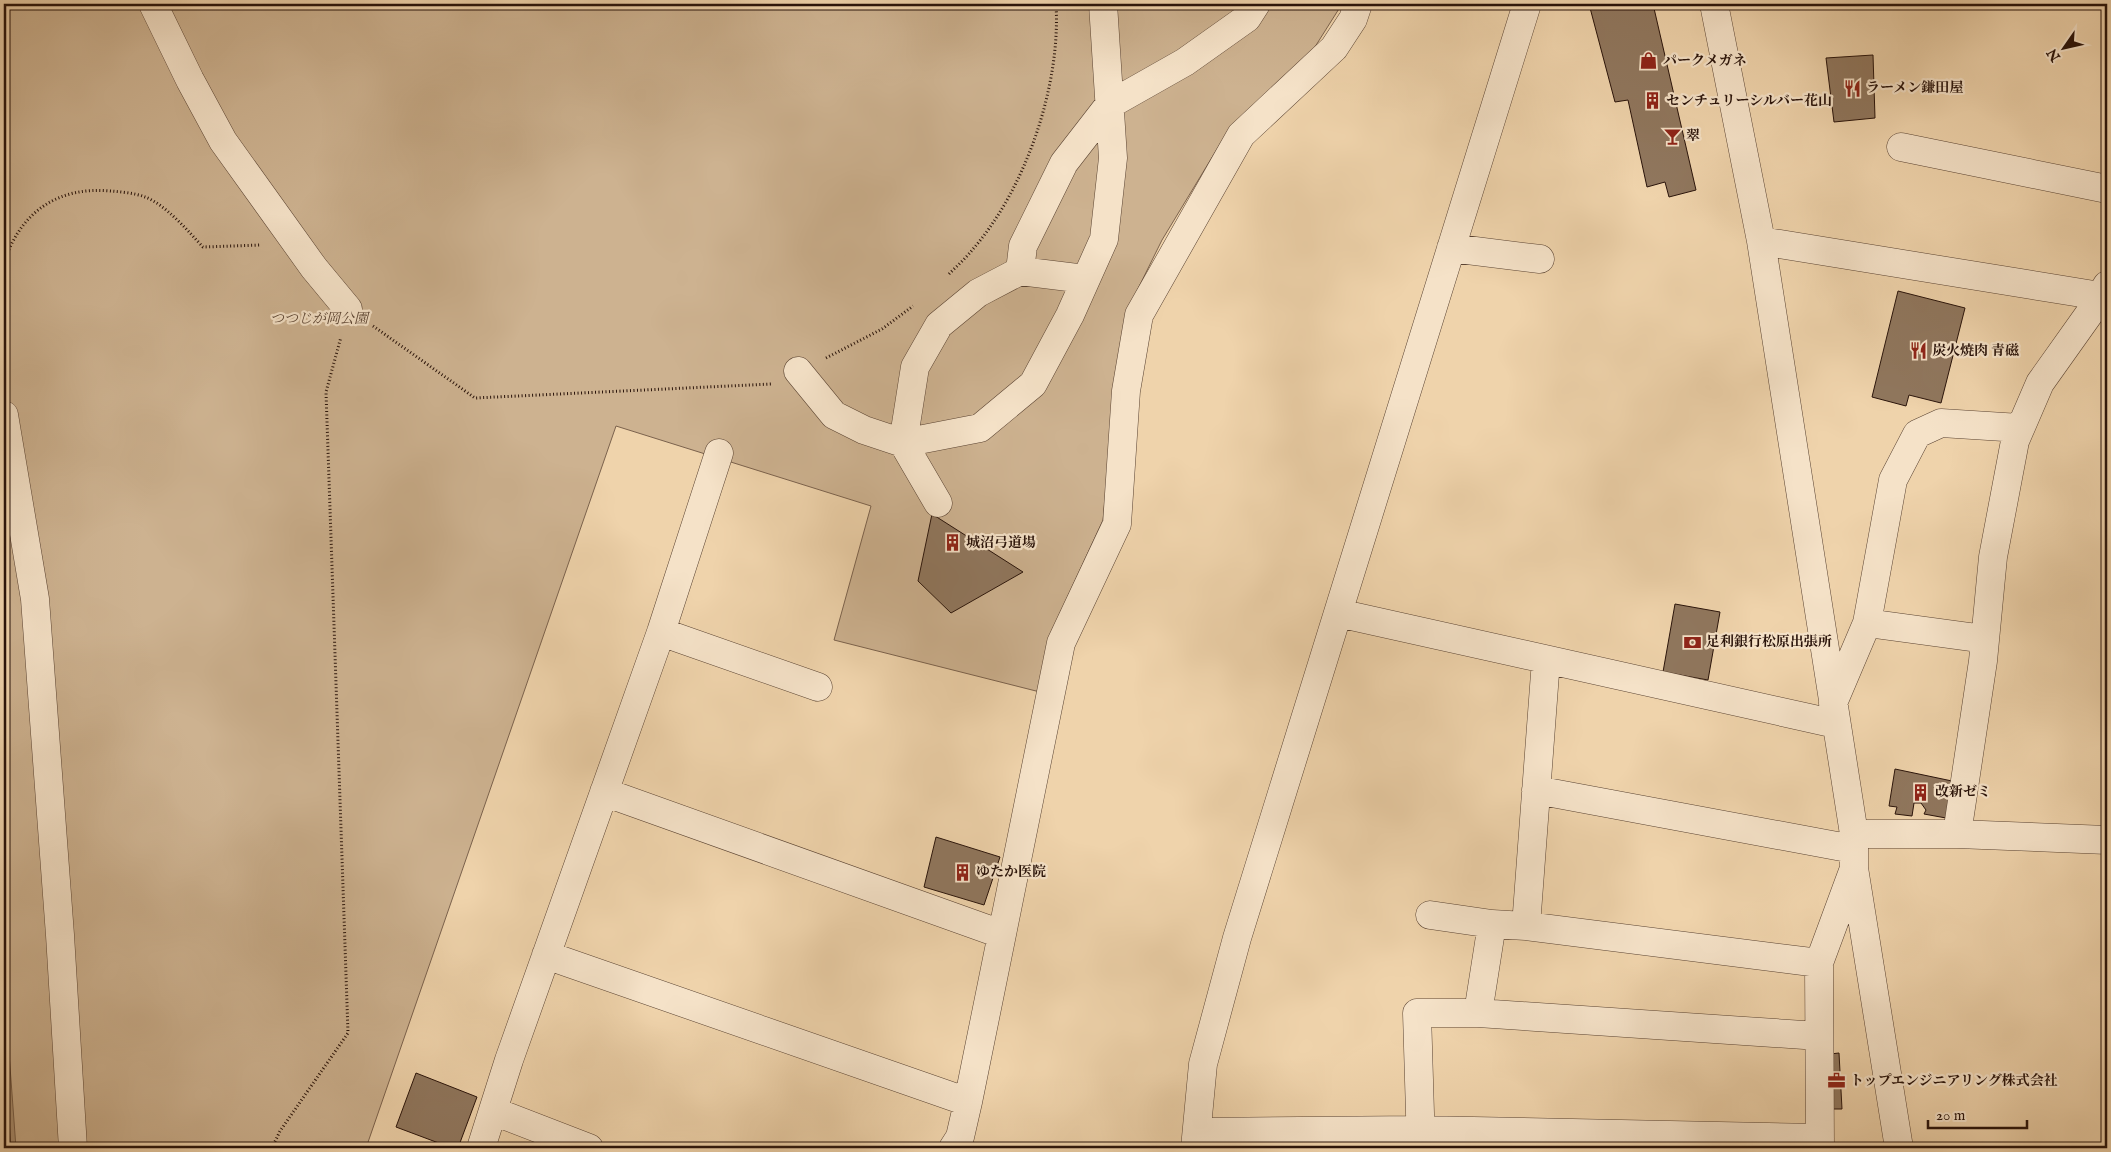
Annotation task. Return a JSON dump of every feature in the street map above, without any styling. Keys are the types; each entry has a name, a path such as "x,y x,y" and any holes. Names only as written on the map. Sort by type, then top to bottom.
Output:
{"street":[{"path":"154,4 190,80 223,141 348,309"},
{"path":"798,371 834,415 864,430 903,443 980,428 1033,384 1070,314 1104,239 1112,158 1103,4"},
{"path":"1020,270 1024,246 1064,164 1109,105 1186,62 1247,18 1256,4"},
{"path":"953,1148 960,1137 968,1102 1061,643 1117,524 1126,391 1139,316 1240,135 1334,48 1353,19 1358,4"},
{"path":"1527,4 1237,938 1205,1055 1196,1140 1421,1139 1820,1143 1819,963 1854,850"},
{"path":"1714,4 1760,242 1835,714 1899,1148"},
{"path":"1901,147 2107,189"},
{"path":"1760,242 2104,291 2040,383 2015,441 1992,557 1985,639 1956,834"},
{"path":"1451,248 1540,259"},
{"path":"938,503 903,443 915,367 939,325 978,293 1020,270 1085,279"},
{"path":"4,415 35,599 60,935 72,1148"},
{"path":"1835,714 1867,624 1893,480 1917,434 1941,424 2020,428"},
{"path":"481,1148 546,955 661,632 719,453"},
{"path":"1338,613 1546,660 1835,714"},
{"path":"1867,624 1985,639"},
{"path":"661,632 818,687"},
{"path":"1526,926 1546,660"},
{"path":"1536,790 1854,850 1956,834 2107,840"},
{"path":"604,792 1001,934"},
{"path":"1430,915 1819,963"},
{"path":"1478,1013 1492,924"},
{"path":"546,955 968,1102"},
{"path":"1421,1139 1406,1012 1478,1013 1819,1036"},
{"path":"493,1112 589,1148"}],"path":[{"path":"944,280 974,248 1008,198 1034,142 1051,83 1058,22 1056,4"},
{"path":"4,263 10,244 26,220 47,202 67,194 97,190 122,192 146,197 175,218 203,247 298,244"},
{"path":"828,357 882,329 917,303"},
{"path":"272,1148 280,1132 348,1034 326,392 348,309 475,398 768,385"}],"green space":[{"name":"つつじが岡公園","path":"4,4 1342,4 1313,50 1231,126 1162,240 1126,313 1103,520 1049,637 1040,692 834,640 871,506 616,426 366,1148 4,1148"}],"water":[{"path":"4,985 16,1148 4,1148"}],"building":[{"name":"センチュリーシルバー花山","path":"1589,4 1653,4 1696,190 1669,197 1665,182 1647,187 1628,100 1615,102"},
{"name":"ラーメン鎌田屋","path":"1873,55 1875,118 1834,122 1826,58"},
{"name":"炭火焼肉 青磁","path":"1898,291 1965,308 1941,403 1909,395 1906,406 1872,397"},
{"name":"城沼弓道場","path":"932,514 1023,572 951,613 918,581"},
{"name":"足利銀行松原出張所","path":"1675,604 1720,612 1708,680 1663,672"},
{"name":"改新ゼミ","path":"1895,769 1952,781 1946,818 1924,814 1926,810 1921,803 1914,803 1912,816 1895,814 1897,807 1889,806"},
{"name":"ゆたか医院","path":"936,837 1000,857 984,905 924,887"},
{"name":"トップエンジニアリング株式会社","path":"1839,1053 1842,1109 1833,1109 1830,1054"},
{"path":"416,1073 477,1097 458,1148 452,1148 396,1127"}],"place":[{"name":"パークメガネ","path":"1649,61"},
{"name":"ラーメン鎌田屋","path":"1852,88"},
{"name":"センチュリーシルバー花山","path":"1652,101"},
{"name":"翠","path":"1672,136"},
{"name":"炭火焼肉 青磁","path":"1918,351"},
{"name":"城沼弓道場","path":"952,543"},
{"name":"足利銀行松原出張所","path":"1692,642"},
{"name":"改新ゼミ","path":"1921,792"},
{"name":"ゆたか医院","path":"962,872"},
{"name":"トップエンジニアリング株式会社","path":"1836,1081"}]}
